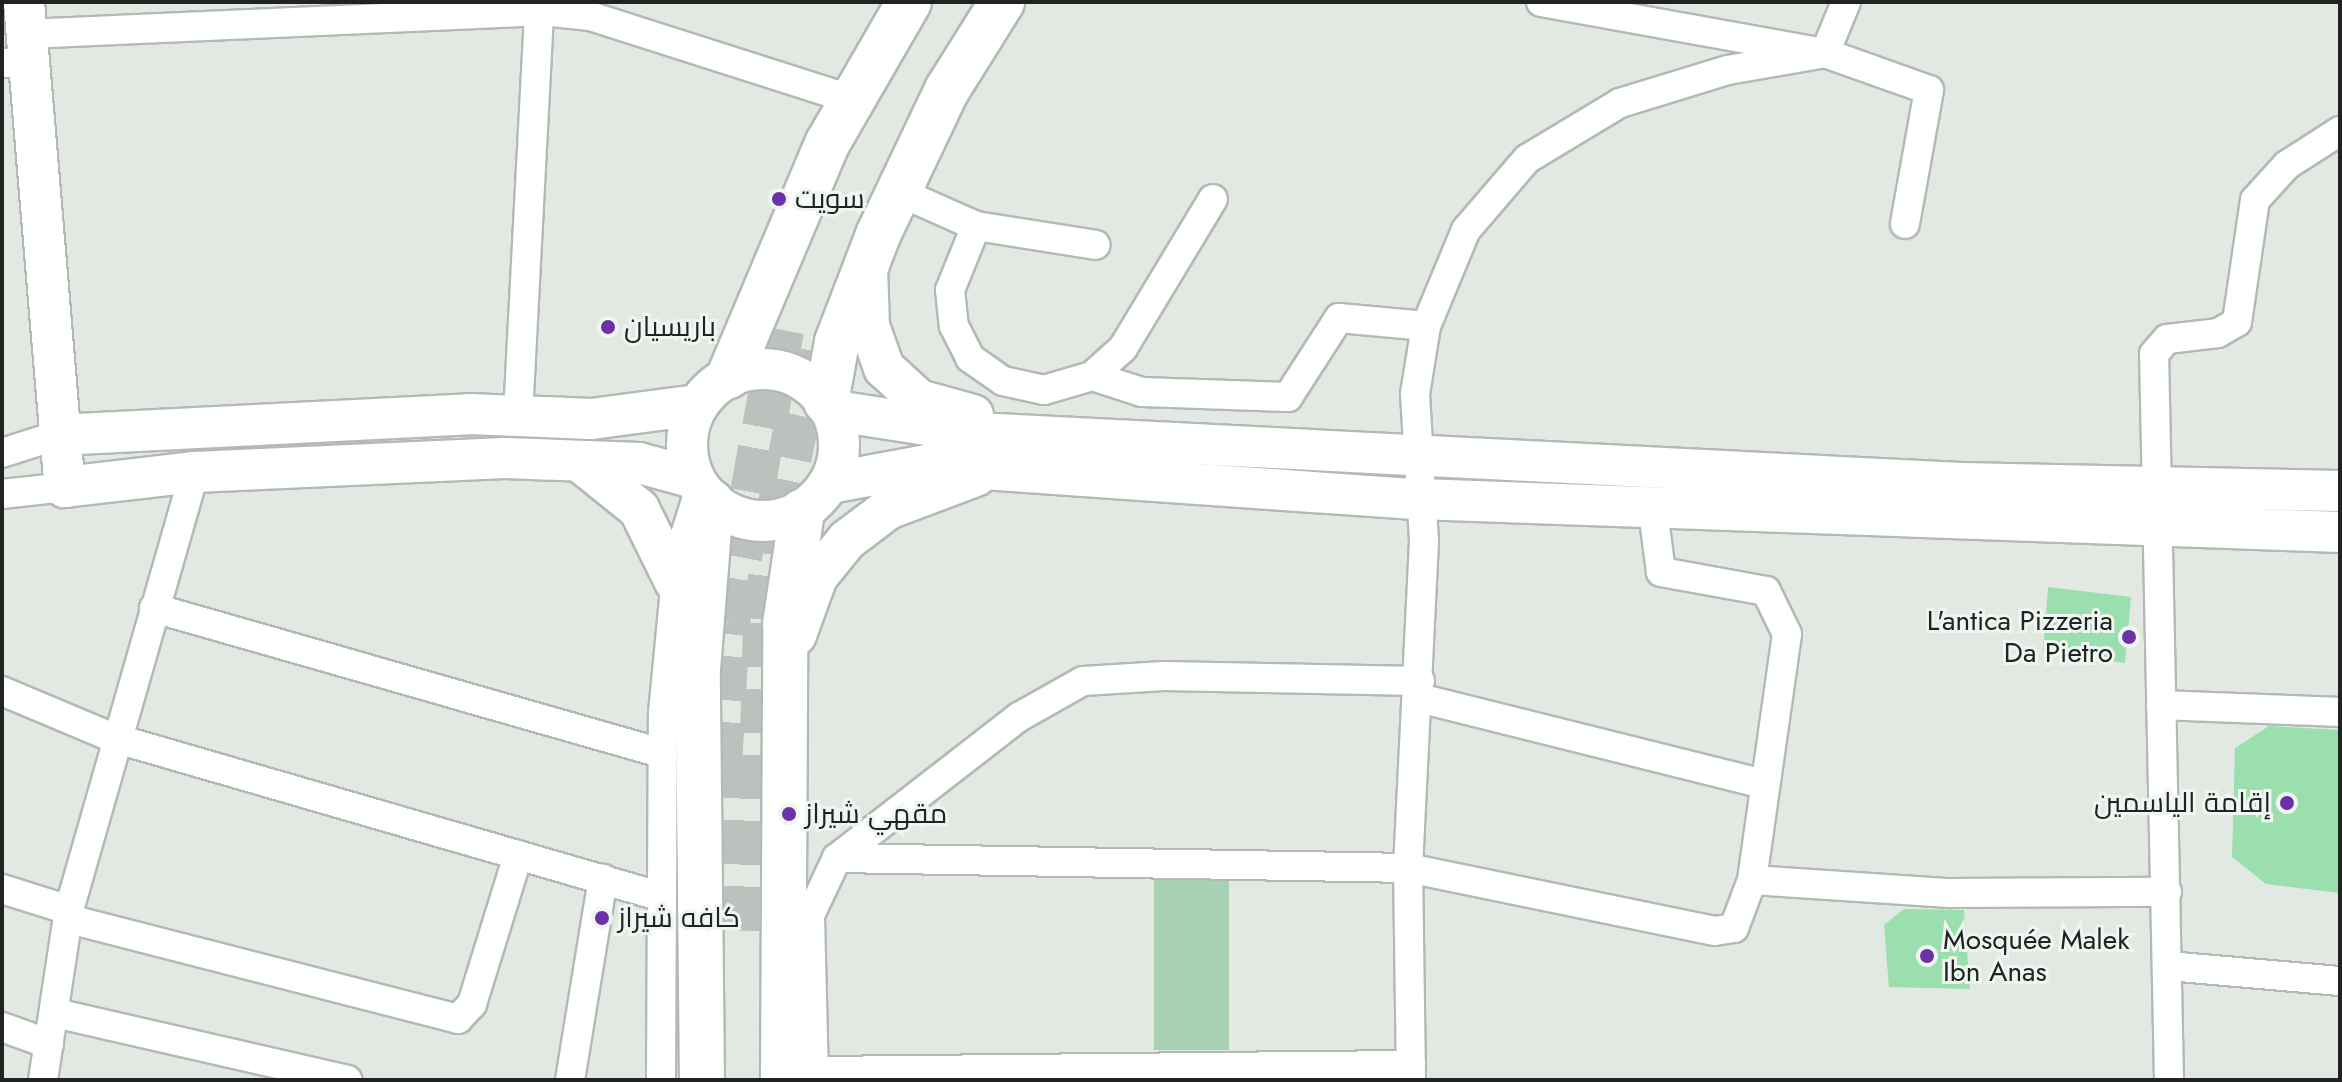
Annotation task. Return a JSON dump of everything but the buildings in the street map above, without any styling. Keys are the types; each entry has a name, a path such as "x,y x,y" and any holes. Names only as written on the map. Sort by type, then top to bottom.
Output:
{"highway":[{"path":"729,376 850,99 909,2"},
{"path":"938,2 841,174 798,332 849,233 900,123 973,2"},
{"path":"828,406 837,342 897,191 1002,2"},
{"path":"702,489 698,669 702,1080"},
{"path":"804,1077 785,678 787,596 816,497"},
{"path":"727,1080 740,930 759,1080"}],"street":[{"path":"1541,2 1825,53 1929,90 1905,224"},
{"path":"1825,53 1846,2"},
{"path":"518,415 544,5"},
{"path":"65,487 20,40 544,5 590,16 850,99"},
{"path":"1761,783 1419,690 1083,681 1019,717 837,858 810,915 804,1077 1411,1073 1408,868 1419,690 1419,499 1413,450 1426,326 1445,271 1492,194 1574,126 1714,74 1825,53"},
{"path":"2169,1080 2154,354 2167,339 2218,333 2237,322 2255,200 2287,165 2340,131"},
{"path":"897,191 976,226 1096,245"},
{"path":"976,226 950,290 954,326 970,358 1003,381 1044,390 1092,376 1123,348 1213,199"},
{"path":"868,260 869,326 894,380 933,406 1030,434"},
{"path":"1092,376 1142,392 1288,397 1339,318 1426,326"},
{"path":"661,1080 661,753 675,582 702,489 686,441 697,405 729,376 750,370 793,375 828,406 940,431 1413,450 1961,483 2156,504 2340,532"},
{"path":"1030,434 1044,390"},
{"path":"2,453 58,435 518,415 615,417 697,405"},
{"path":"816,497 839,446 828,406"},
{"path":"2,494 195,472 575,459 639,463 702,489 755,521 895,468 991,470 1419,499 1652,504 2156,504 2340,491"},
{"path":"575,459 639,509 675,582"},
{"path":"785,678 808,595 847,540 900,503 991,470"},
{"path":"43,1080 69,915 114,738 195,472"},
{"path":"837,858 1408,868 1725,931 1740,922 1752,880 1761,783 1786,657 1782,612 1766,591 1675,580 1661,572 1652,504"},
{"path":"154,608 661,753"},
{"path":"2,691 114,738 659,896"},
{"path":"2161,705 2340,712"},
{"path":"2,889 69,915 458,1019 472,1004 518,855"},
{"path":"570,1080 603,879"},
{"path":"1752,880 1950,893 2167,892"},
{"path":"2168,966 2340,981"},
{"path":"55,1013 347,1080"},
{"path":"2,1027 49,1044"}],"green space":[{"path":"1154,872 1229,873 1229,1050 1154,1050"}],"tunnel":[{"path":"723,930 720,766 728,622 782,330"},
{"path":"757,931 765,620 776,523 815,334"}],"place":[{"name":"سويت","path":"779,199"},
{"name":"باريسيان","path":"608,327"},
{"name":"L'antica Pizzeria Da Pietro","path":"2129,637"},
{"name":"إقامة الياسمين","path":"2287,803"},
{"name":"مقهي شيراز","path":"789,814"},
{"name":"کافه شيراز","path":"602,918"},
{"name":"Mosquée Malek Ibn Anas","path":"1927,956"}]}
